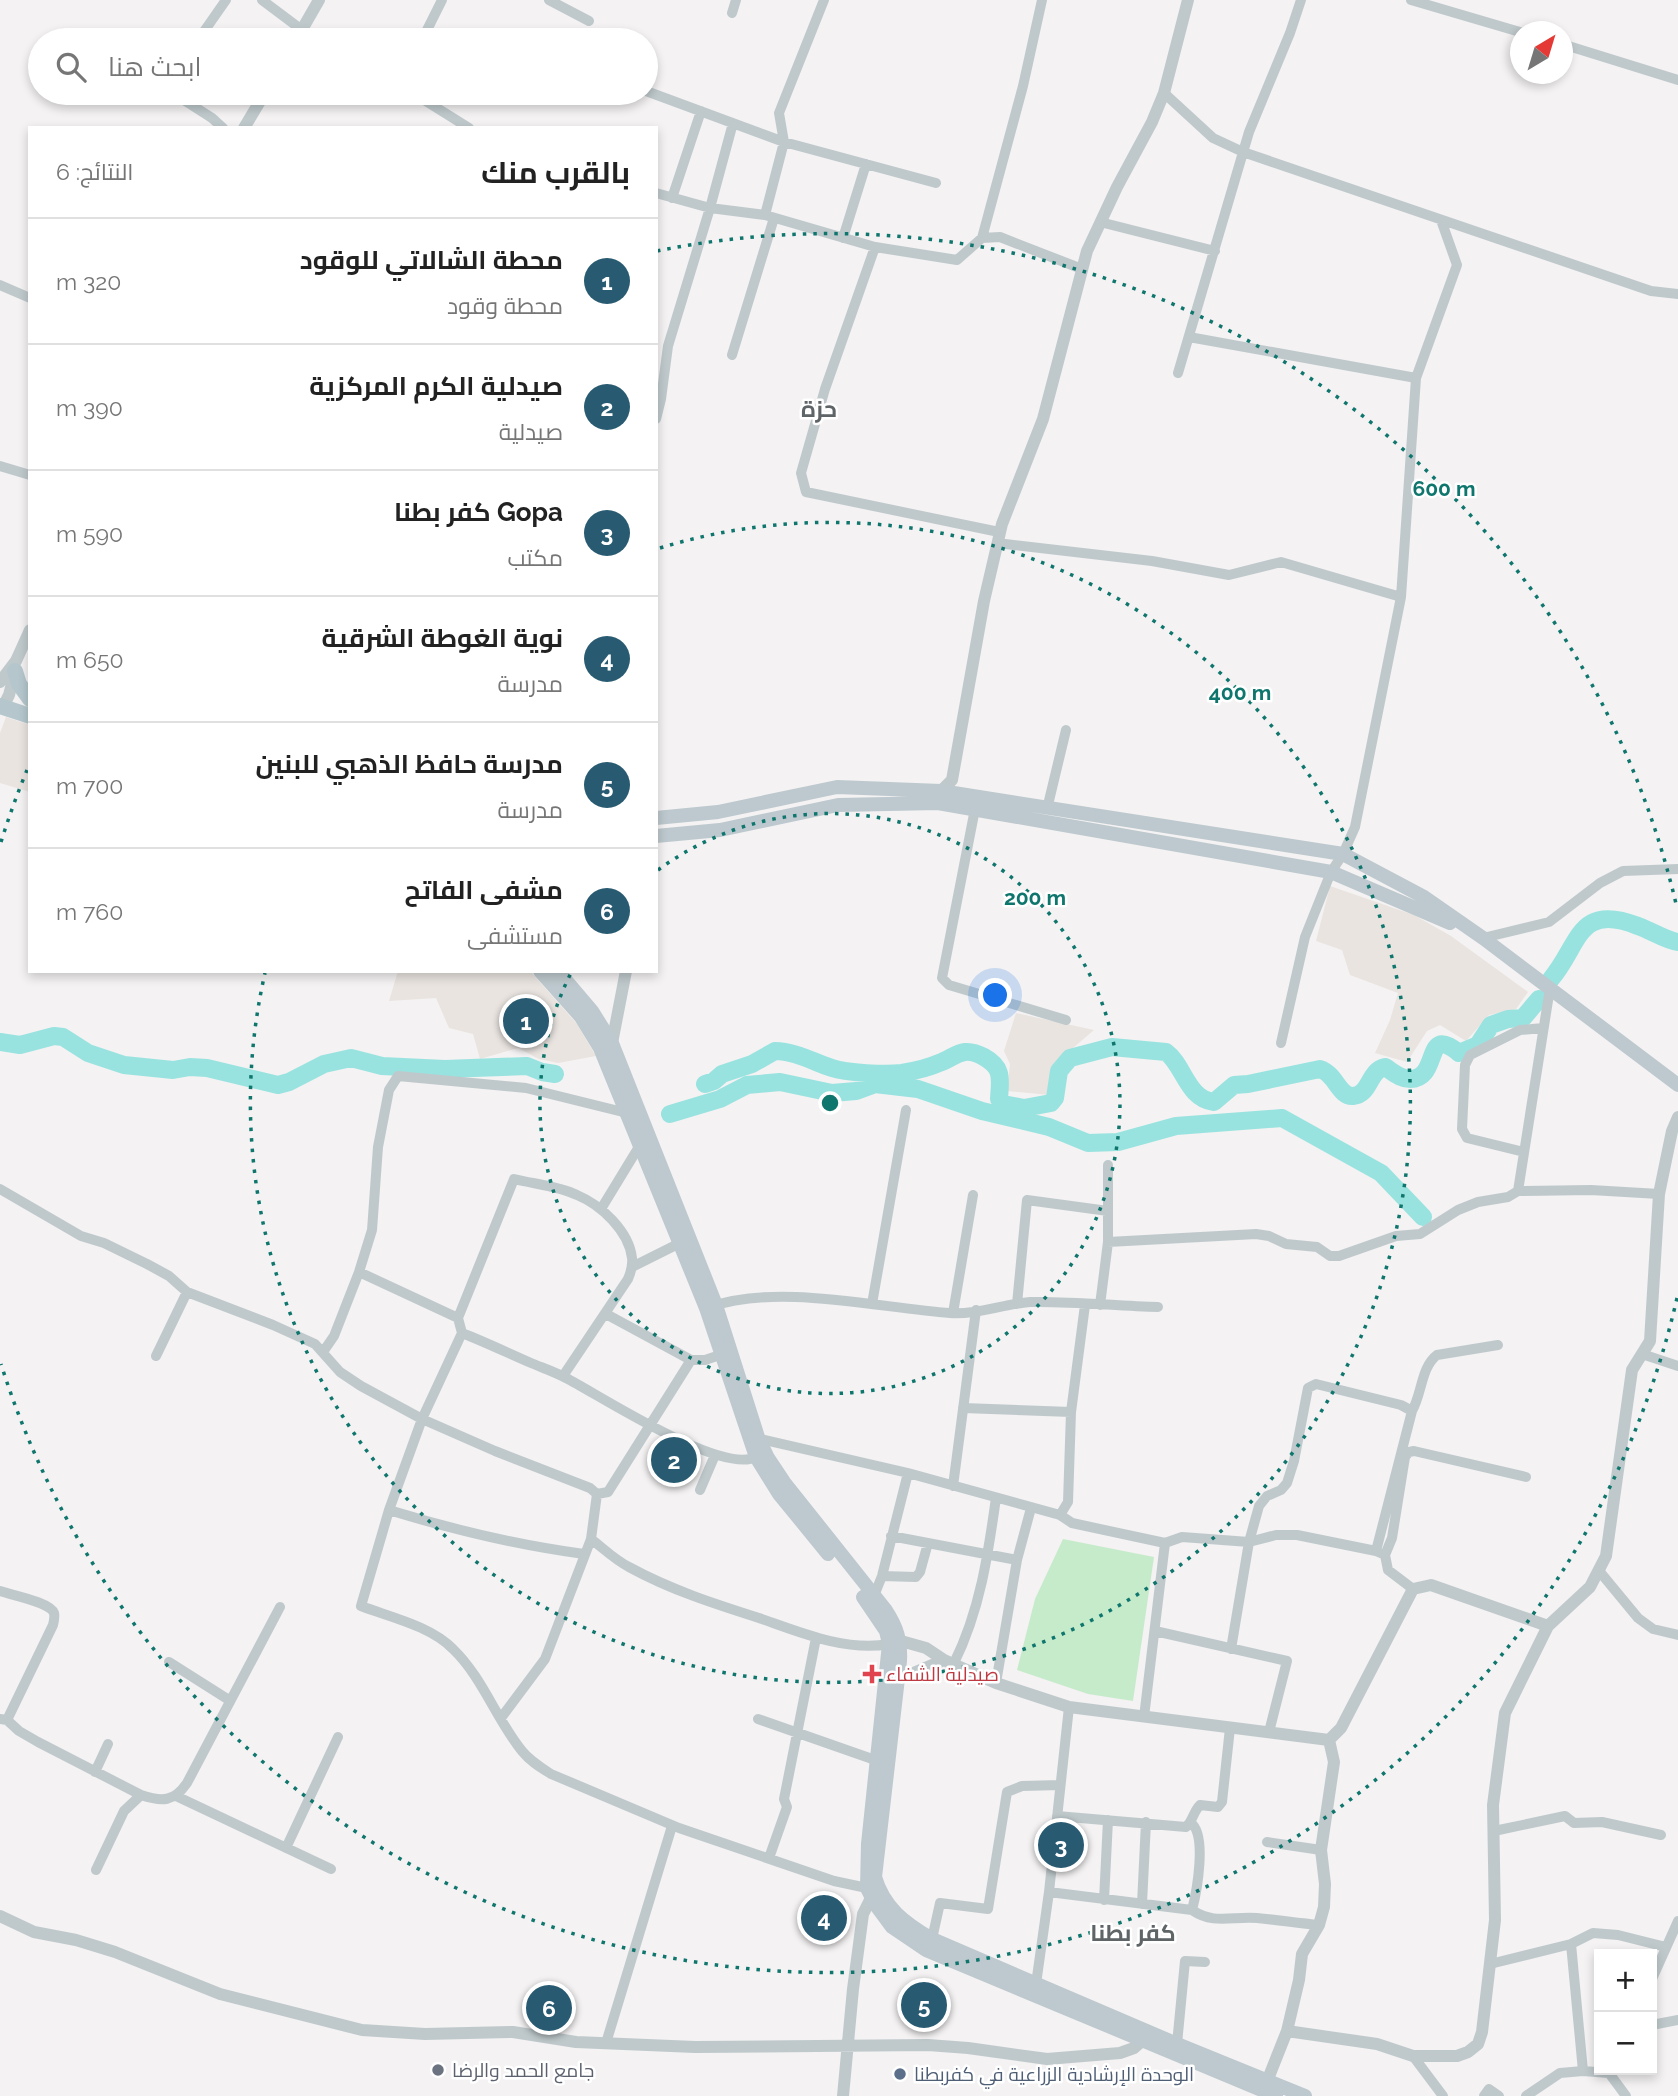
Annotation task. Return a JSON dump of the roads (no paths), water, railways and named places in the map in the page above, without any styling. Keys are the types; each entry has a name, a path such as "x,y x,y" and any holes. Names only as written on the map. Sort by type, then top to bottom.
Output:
{"main road":[{"path":"15,666 19,684 28,698"},
{"path":"2,706 28,701"},
{"path":"2,706 28,715"},
{"path":"658,818 718,812 837,787 1047,808 1343,854 1424,897 1483,938 1678,1085"},
{"path":"658,836 720,830 838,805 940,797"},
{"path":"958,801 975,809 1331,872 1483,938"},
{"path":"542,973 581,1017 600,1048 680,1243 711,1306 720,1354 754,1439 784,1482 892,1620 897,1680 875,1877 885,1900 898,1916 932,1939 1177,2044 1267,2091"},
{"path":"560,973 592,1012 611,1043 711,1306 754,1439 756,1457 779,1494 876,1614 895,1643 868,1844 869,1893 892,1927 926,1950 1267,2091 1305,2096"}],"street":[{"path":"206,28 226,0"},
{"path":"262,0 292,28"},
{"path":"303,28 320,0"},
{"path":"428,28 442,0"},
{"path":"549,0 589,20"},
{"path":"732,13 736,0"},
{"path":"732,355 769,216 784,142 779,113 824,0"},
{"path":"982,239 1023,86 1042,0"},
{"path":"940,797 952,780 998,538 1043,419 1082,269 1100,222 1164,93 1188,0"},
{"path":"1178,373 1249,132 1301,0"},
{"path":"1411,0 1510,29"},
{"path":"1573,47 1678,80"},
{"path":"1164,93 1213,138 1243,152 1573,262 1651,291 1678,294"},
{"path":"658,95 784,142 936,183"},
{"path":"192,105 221,126"},
{"path":"245,126 258,105"},
{"path":"433,105 466,126"},
{"path":"672,198 701,111"},
{"path":"658,412 662,399 667,346 733,123"},
{"path":"844,238 866,164"},
{"path":"658,194 710,208 769,216 875,247 957,260 982,239 1000,237 1082,269"},
{"path":"1281,1043 1305,937 1331,872 1343,854 1354,827 1401,597 1416,377 1457,265 1441,219"},
{"path":"1100,222 1215,251"},
{"path":"875,247 821,401 801,473 806,492 998,538 1229,575 1281,562 1401,597"},
{"path":"0,285 28,297"},
{"path":"1189,337 1416,377"},
{"path":"0,466 28,474"},
{"path":"2,706 28,635"},
{"path":"0,682 15,666"},
{"path":"1047,808 1066,730"},
{"path":"952,780 958,801"},
{"path":"975,809 942,978 949,985 1066,1020"},
{"path":"1483,938 1549,922 1600,883 1623,871 1678,869"},
{"path":"611,1043 626,973"},
{"path":"1518,1191 1550,988"},
{"path":"1524,1152 1467,1138 1462,1129 1465,1065 1470,1055 1520,1030 1544,1028"},
{"path":"323,1352 334,1336 372,1230 376,1204 374,1179 378,1147 389,1090 398,1076 526,1088 627,1113"},
{"path":"873,1304 906,1110"},
{"path":"1287,2031 1377,2044 1413,2056 1457,2056 1468,2052 1478,2043 1482,2032 1495,1920 1493,1805 1505,1713 1548,1626 1590,1587 1600,1572 1607,1549 1632,1370 1650,1341 1659,1194 1672,1130 1678,1117"},
{"path":"601,1209 640,1145"},
{"path":"1100,1305 1108,1242 1108,1165"},
{"path":"563,1376 628,1279 632,1258 624,1236 601,1209 575,1193 514,1180 458,1318 462,1334 422,1419 389,1510 361,1606 420,1629 452,1648 479,1682 522,1751 551,1774 673,1825 869,1893 863,1914 853,1989 843,2096"},
{"path":"0,1189 81,1236 104,1243 169,1276 187,1292 315,1344 340,1372 422,1419 590,1488 597,1494"},
{"path":"1108,1242 1256,1234 1269,1236 1286,1244 1317,1247 1330,1256 1339,1256 1396,1236 1420,1234 1458,1210 1478,1202 1508,1198 1518,1191 1591,1190 1659,1194"},
{"path":"953,1313 973,1195"},
{"path":"1017,1304 1027,1200 1108,1211"},
{"path":"632,1267 680,1243"},
{"path":"359,1272 458,1318"},
{"path":"156,1356 187,1292"},
{"path":"711,1306 774,1297 953,1313 1017,1304 1158,1307"},
{"path":"1060,1515 1068,1502 1071,1412 1085,1305"},
{"path":"953,1486 976,1310"},
{"path":"606,1314 691,1360 705,1360 720,1354"},
{"path":"462,1334 563,1376 649,1425 715,1455 739,1461 749,1461 756,1457"},
{"path":"1498,1345 1437,1355 1430,1360 1412,1411 1380,1553 1388,1570 1413,1589 1431,1586 1548,1626"},
{"path":"1642,1354 1678,1366"},
{"path":"597,1494 608,1492 691,1360"},
{"path":"1231,1649 1249,1542 1259,1506 1267,1496 1281,1490 1287,1483 1308,1388 1316,1384 1401,1405 1412,1411"},
{"path":"963,1408 1071,1412"},
{"path":"754,1439 908,1474 1060,1515 1072,1523 1165,1543 1182,1537 1249,1542 1276,1535 1297,1535 1380,1553"},
{"path":"1380,1553 1392,1538 1405,1457 1409,1452 1415,1451 1526,1476"},
{"path":"700,1490 715,1455"},
{"path":"874,1596 882,1576 908,1474"},
{"path":"501,1718 545,1659 590,1539 597,1494"},
{"path":"897,1680 949,1661 965,1640 977,1608 996,1498"},
{"path":"996,1684 1017,1560 1031,1508"},
{"path":"389,1510 454,1530 528,1547 584,1554"},
{"path":"891,1536 1017,1560"},
{"path":"590,1539 626,1566 702,1600 816,1637 872,1647 895,1643 926,1648 996,1684 1069,1707 1329,1740"},
{"path":"882,1576 916,1577 920,1572 928,1543"},
{"path":"1144,1717 1165,1543"},
{"path":"1600,1572 1638,1618 1653,1629 1678,1635"},
{"path":"1329,1740 1341,1728 1413,1589"},
{"path":"0,1591 42,1603 53,1611 55,1617 4,1720 19,1731 141,1795 163,1799 176,1796 187,1783 279,1607"},
{"path":"1154,1631 1287,1661 1269,1732"},
{"path":"769,1858 787,1807 784,1798 816,1637"},
{"path":"169,1662 229,1700"},
{"path":"1036,1984 1069,1707"},
{"path":"758,1719 878,1761"},
{"path":"1057,1816 1186,1827 1200,1805 1218,1807 1222,1802 1230,1728"},
{"path":"286,1848 338,1737"},
{"path":"1267,2091 1287,2031 1302,1954 1319,1925 1324,1907 1325,1884 1321,1850 1334,1762 1329,1740"},
{"path":"95,1772 108,1744"},
{"path":"932,1939 940,1903 988,1909 1007,1792 1022,1786 1060,1785"},
{"path":"96,1870 124,1811 141,1795"},
{"path":"176,1796 331,1869"},
{"path":"1494,1831 1565,1816 1574,1823 1602,1822 1661,1835"},
{"path":"1104,1900 1108,1821"},
{"path":"1142,1904 1146,1822"},
{"path":"1191,1823 1197,1827 1200,1839 1192,1910"},
{"path":"606,2043 673,1825"},
{"path":"1267,1842 1321,1850"},
{"path":"1049,1892 1192,1910 1204,1918 1254,1918 1319,1925"},
{"path":"0,1916 34,1932 76,1940 115,1952 220,1994 362,2030 425,2034 513,2032 576,2042 695,2047 849,2045 968,2048 1047,2059 1120,2053 1134,2048 1142,2041"},
{"path":"1657,1968 1678,1921"},
{"path":"1490,1964 1571,1944 1593,1933 1618,1935 1666,1947"},
{"path":"1571,1944 1583,2071"},
{"path":"1177,2044 1185,1961 1205,1962"},
{"path":"1657,2024 1678,2020"},
{"path":"1413,2056 1443,2096"},
{"path":"1526,2096 1560,2073 1594,2071"},
{"path":"1613,2075 1626,2096"},
{"path":"1484,2096 1489,2089 1499,2096"}],"waterway":[{"path":"1551,979 1582,931 1591,923 1603,919 1638,926 1678,942"},
{"path":"705,1084 775,1051 797,1055 838,1070 886,1074 921,1069 960,1053 970,1052 984,1057 998,1070 999,1099 1003,1104 1024,1108 1051,1103 1055,1098 1059,1071 1070,1058 1112,1047 1166,1052 1198,1095 1214,1102 1234,1085 1320,1069 1330,1075 1344,1093 1353,1096 1363,1091 1375,1073 1385,1067 1403,1078 1420,1077 1441,1044 1459,1053 1478,1045 1491,1025 1508,1019 1523,1018 1539,999"},
{"path":"0,1042 20,1045 54,1036 63,1037 88,1053 124,1065 173,1070 207,1068 278,1085 324,1064 351,1058 382,1066 445,1069 527,1066 555,1074"},
{"path":"670,1114 720,1099 747,1085 780,1082 832,1093 856,1091 875,1084 918,1089 982,1111 1049,1127 1088,1143 1118,1142 1176,1126 1282,1118 1381,1173 1423,1217"}],"place":[{"name":"محطة الشالاتي للوقود","path":"526,1021"},
{"name":"صيدلية الكرم المركزية","path":"674,1460"},
{"name":"صيدلية الشفاء","path":"872,1674"},
{"name":"Gopa كفر بطنا","path":"1061,1845"},
{"name":"نوية الغوطة الشرقية","path":"824,1918"},
{"name":"مدرسة حافظ الذهبي للبنين","path":"924,2005"},
{"name":"مشفى الفاتح","path":"549,2008"},
{"name":"جامع الحمد والرضا","path":"438,2070"},
{"name":"الوحدة الإرشادية الزراعية في كفربطنا","path":"900,2074"}],"district":[{"name":"حزة","path":"819,408"},
{"name":"كفر بطنا","path":"1133,1932"}]}
